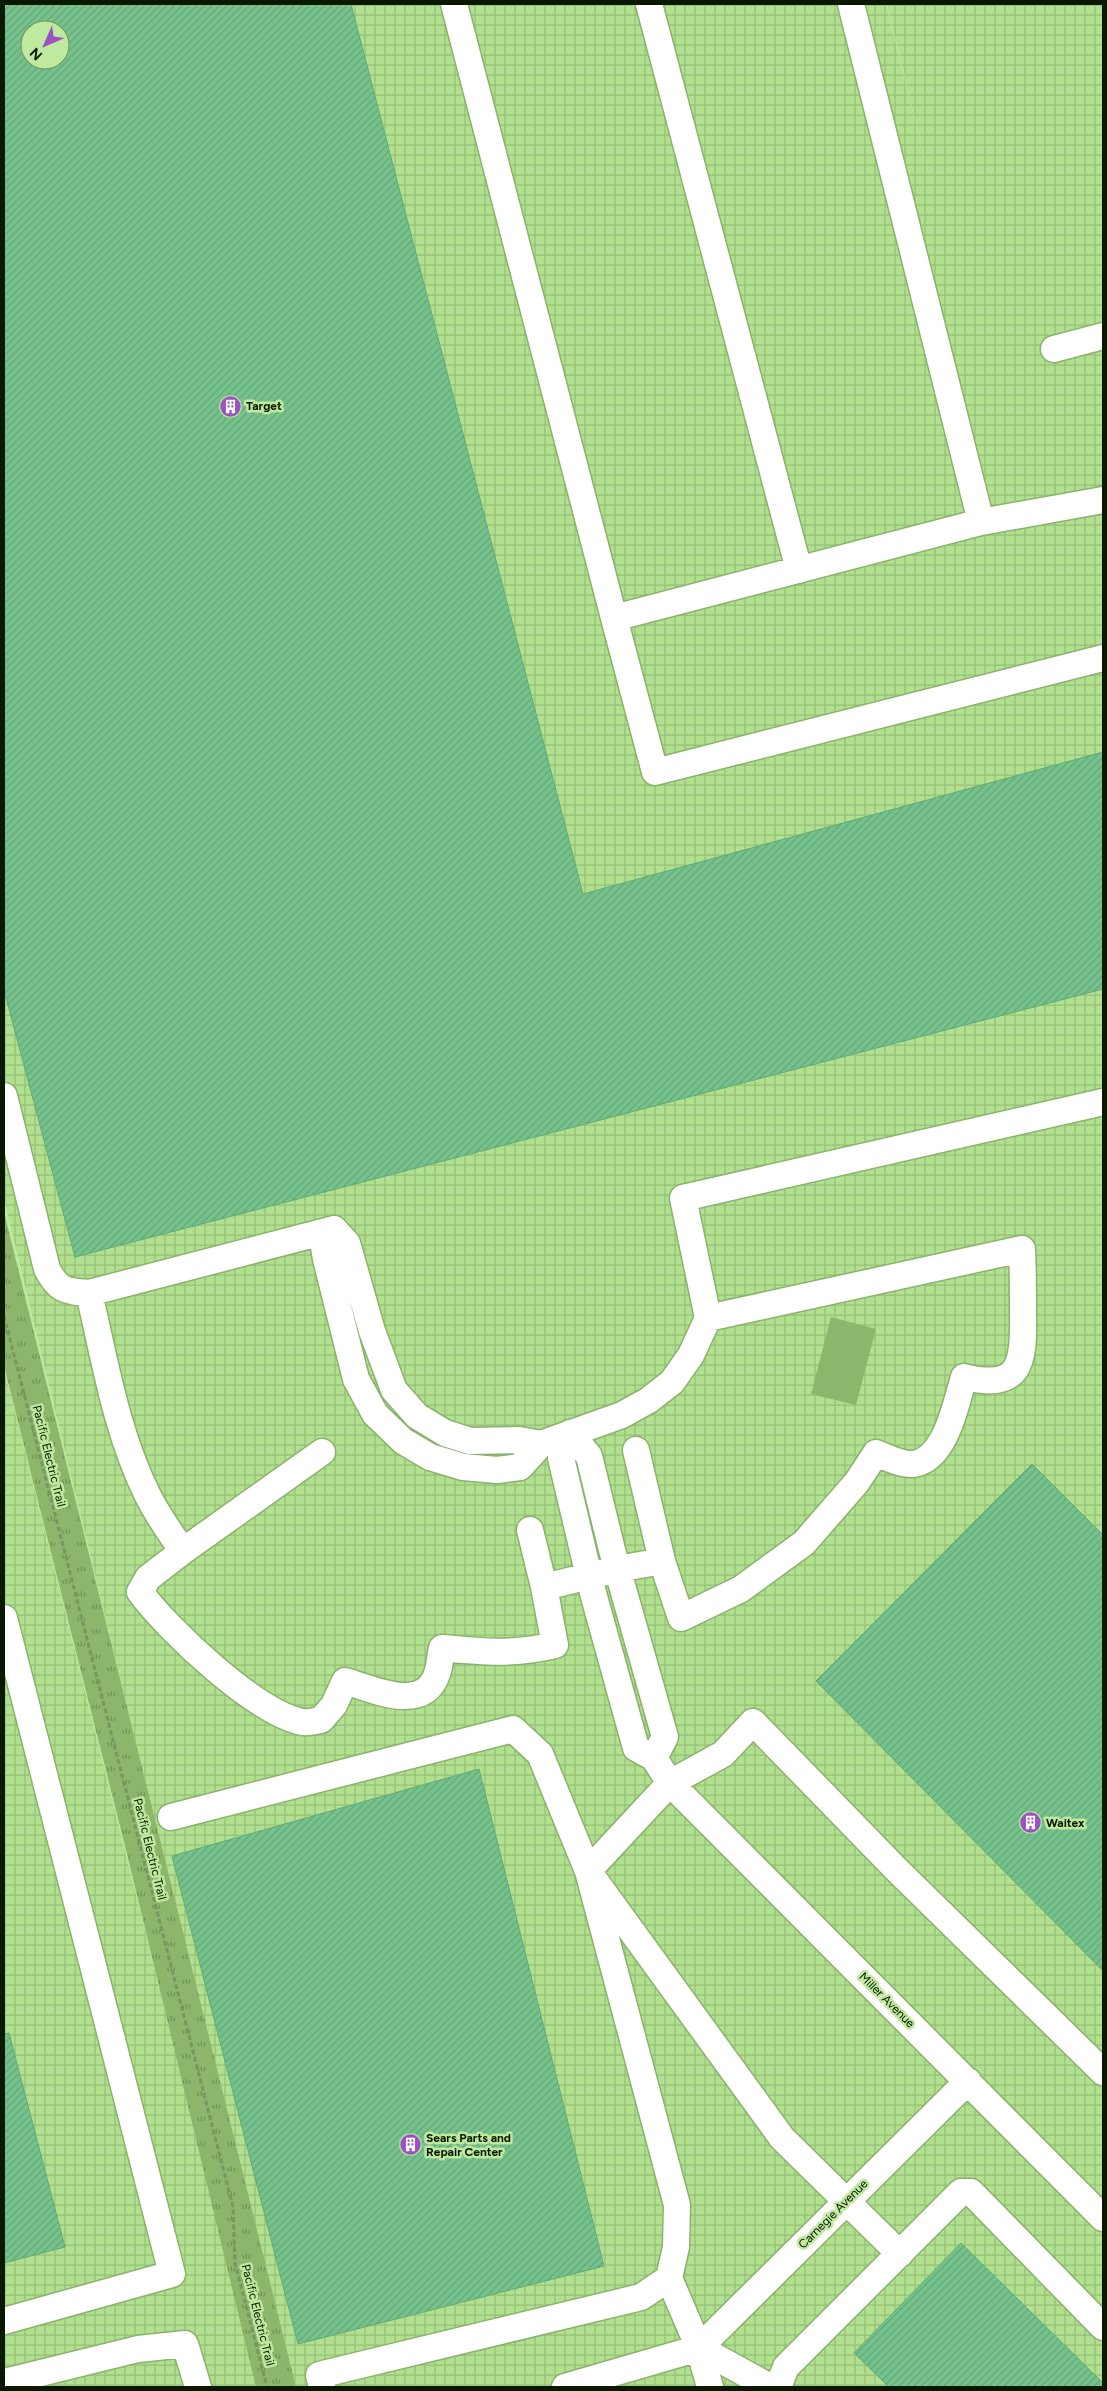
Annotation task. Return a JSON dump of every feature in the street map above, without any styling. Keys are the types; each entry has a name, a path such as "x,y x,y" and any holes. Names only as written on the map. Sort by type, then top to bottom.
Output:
{"street":[{"path":"454,4 655,772 1103,658"},
{"path":"649,4 799,570"},
{"path":"851,4 981,522"},
{"path":"1054,349 1103,336"},
{"path":"614,618 981,522 1103,500"},
{"path":"4,1096 47,1269 53,1282 62,1289 90,1293 334,1229 324,1247 326,1259 356,1379 375,1414 403,1441 430,1458 463,1467 496,1470 520,1467 542,1444 622,1415 649,1400 672,1382 691,1355 708,1318 683,1198 1103,1102"},
{"path":"636,1450 662,1561 681,1618 741,1589 804,1543 857,1482 876,1452 894,1460 913,1464 930,1457 945,1437 964,1377 993,1381 1007,1378 1018,1367 1024,1348 1022,1249 708,1318"},
{"path":"90,1293 123,1434 146,1494 162,1522 183,1551"},
{"path":"570,1433 590,1456 618,1569 665,1737 654,1758 636,1748 589,1577 561,1458 570,1433"},
{"path":"322,1452 183,1551 148,1578 140,1592 184,1641 239,1687 281,1714 303,1722 321,1720 334,1705 345,1681 395,1696 414,1697 429,1689 437,1674 442,1648 492,1653 527,1652 555,1645 544,1587 530,1530"},
{"path":"544,1587 618,1569 662,1561"},
{"path":"4,1618 172,2274 4,2321"},
{"path":"588,1872 670,1783 723,1754 753,1722 896,1869 1103,2072"},
{"path":"171,1817 514,1729 540,1754 588,1872 677,2205 676,2247 669,2278 699,2348 710,2387"},
{"name":"Miller Avenue","path":"654,1758 670,1783 1103,2218"},
{"path":"588,1872 782,2138 900,2254"},
{"name":"Carnegie Avenue","path":"699,2348 968,2081"},
{"path":"778,2387 786,2367 961,2192 971,2192 1103,2327"},
{"path":"322,2387 319,2375 641,2297 669,2278"},
{"path":"4,2382 138,2349 185,2344 198,2387"},
{"path":"565,2387 699,2348 770,2387"}],"path":[{"name":"Pacific Electric Trail","path":"4,1316 233,2207 235,2263 267,2387"}],"shaded area":[{"path":"4,4 886,4 934,197 887,4 1103,4 1103,2387 296,2387 209,2044 4,1199"},
{"path":"4,1369 214,2207 256,2387 4,2387"}],"green space":[{"path":"4,1212 296,2387 256,2387 127,1854 4,1366"},
{"path":"831,1317 876,1329 856,1405 811,1394"}],"building":[{"name":"Target","path":"4,4 351,4 583,894 1103,752 1103,989 75,1257 4,990"},
{"name":"Waitex","path":"1032,1464 1103,1535 1103,1971 816,1681"},
{"name":"Sears Parts and Repair Center","path":"479,1769 604,2266 298,2344 172,1856"},
{"path":"9,2033 65,2247 4,2263 4,2034"},
{"path":"961,2243 1103,2383 1103,2387 889,2387 854,2353"}],"place":[{"name":"Target","path":"230,406"},
{"name":"Waitex","path":"1030,1823"},
{"name":"Sears Parts and Repair Center","path":"410,2145"}]}
